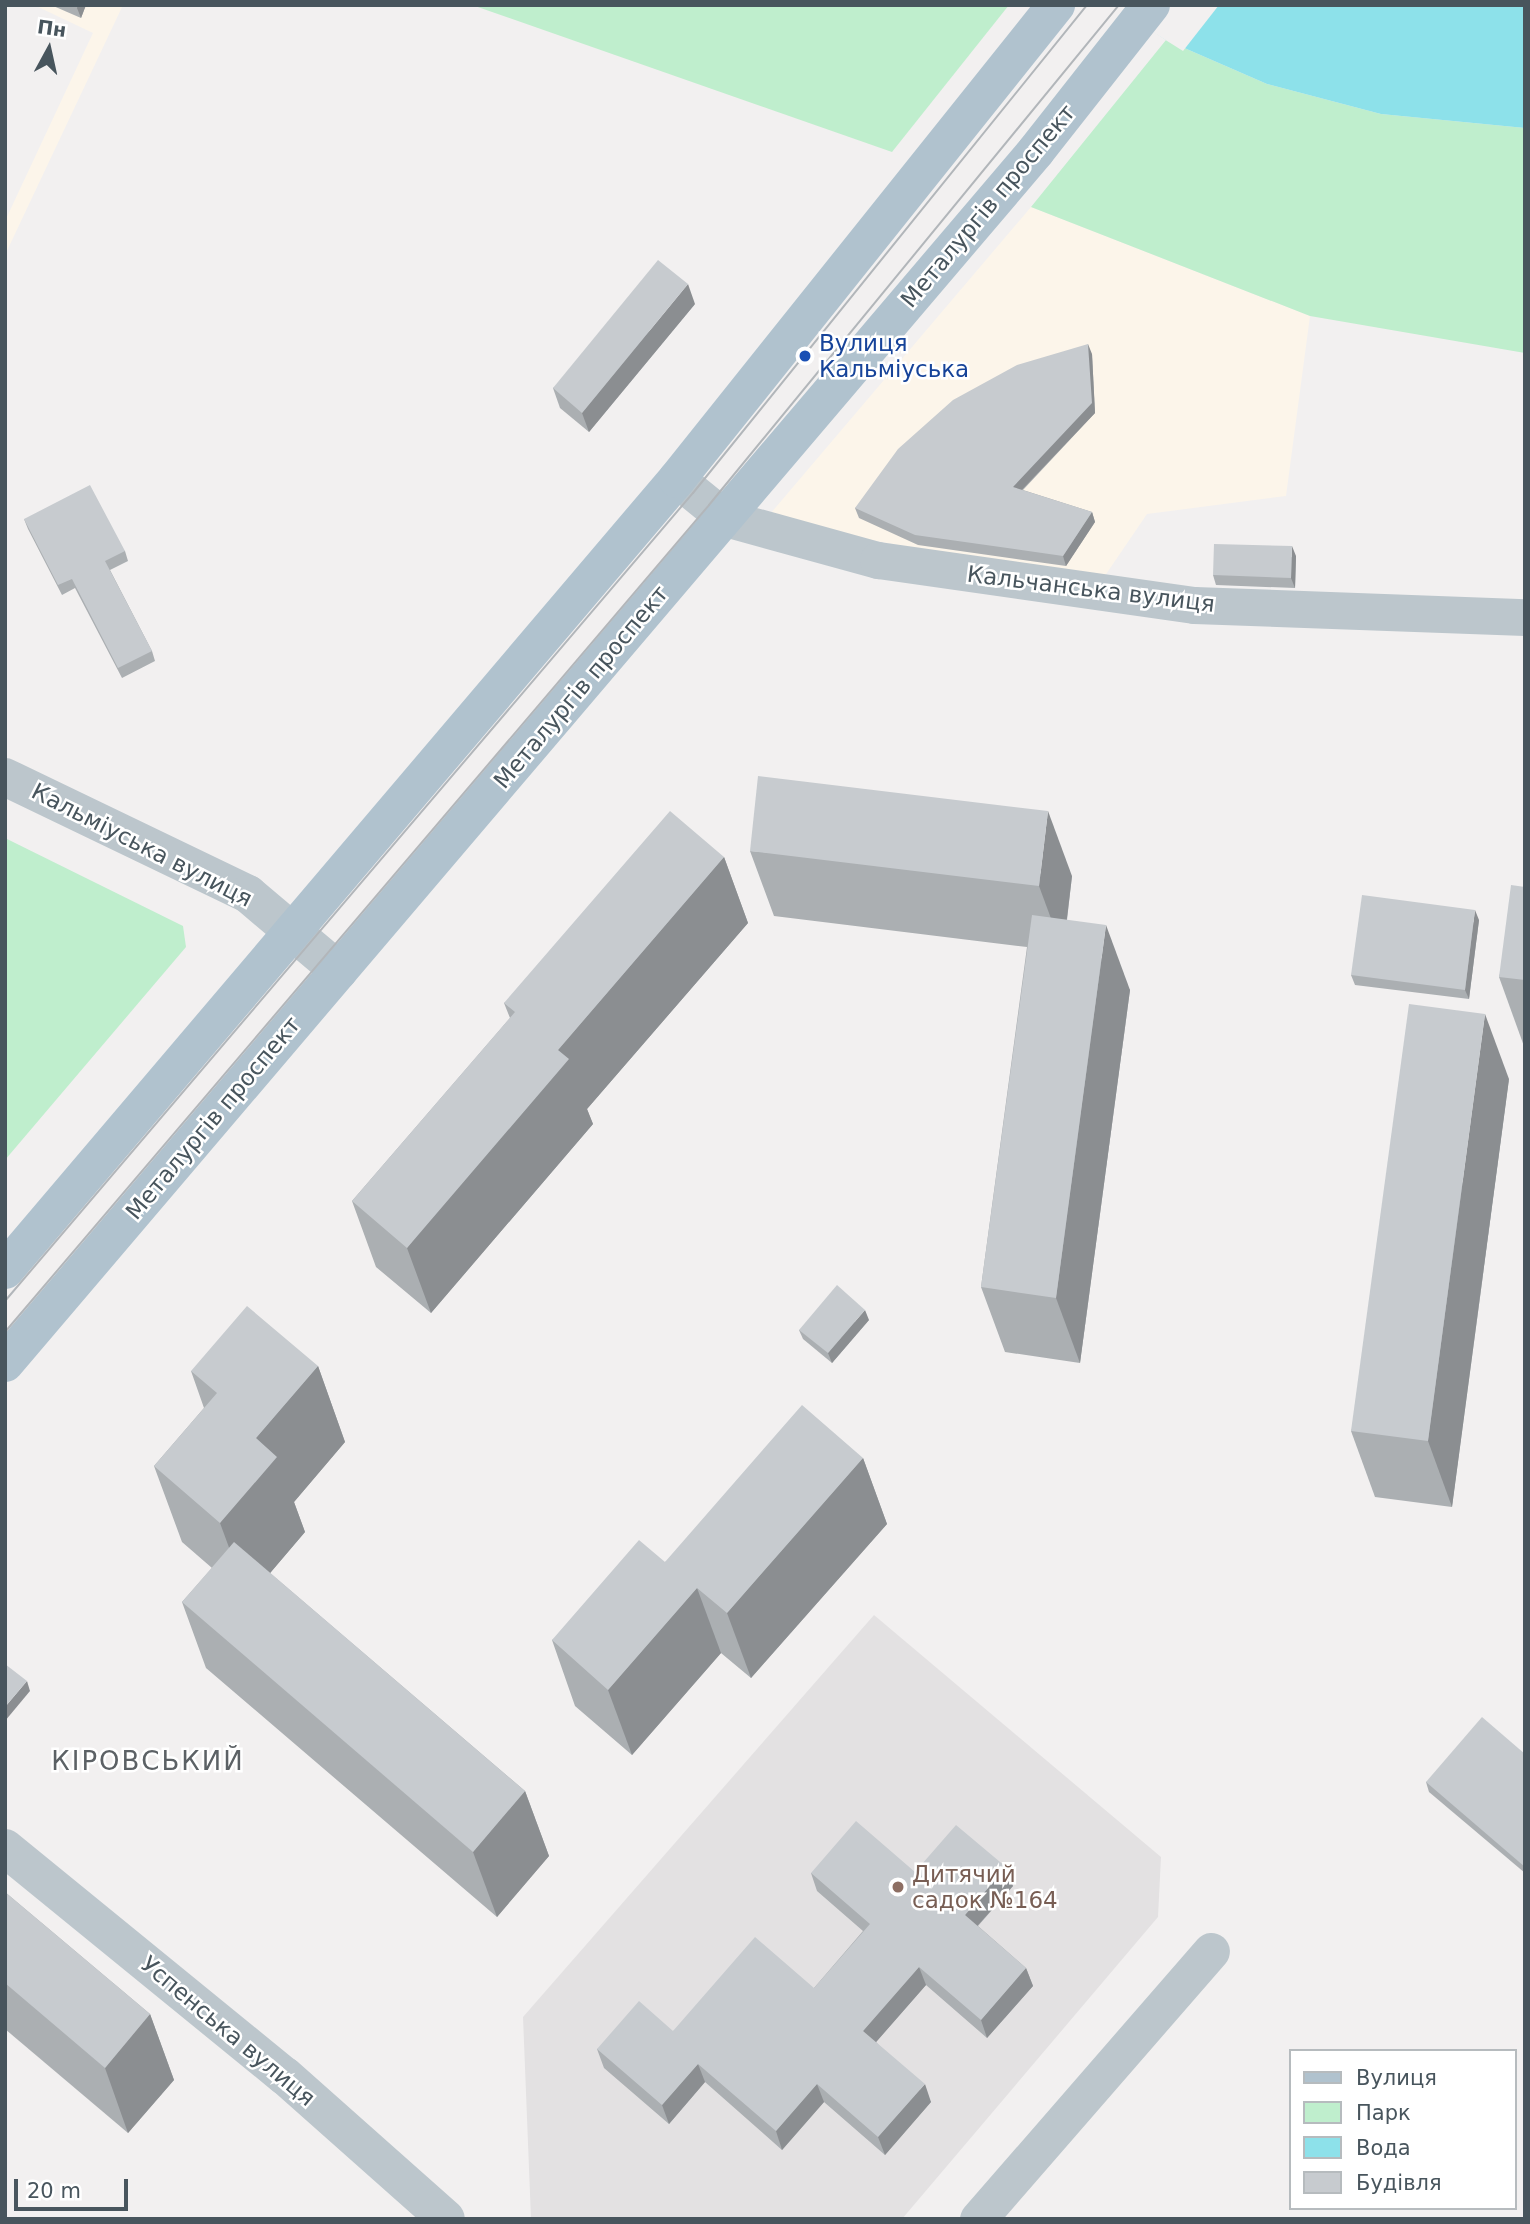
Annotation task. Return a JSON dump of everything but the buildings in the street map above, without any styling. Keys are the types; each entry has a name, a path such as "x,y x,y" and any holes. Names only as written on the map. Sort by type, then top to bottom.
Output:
{"main road":[{"path":"5,1270 677,480 1055,5"},
{"name":"Металургів проспект","path":"5,1363 1036,151 1151,5"}],"street":[{"name":"Кальчанська вулиця","path":"677,480 725,518 878,560 1194,605 1525,617"},
{"name":"Кальміуська вулиця","path":"5,777 248,894 339,971"},
{"name":"Успенська вулиця","path":"5,1848 285,2076 446,2219"},
{"path":"978,2219 1211,1951"}],"shaded area":[{"path":"34,5 123,5 5,255 5,221 93,33"},
{"path":"1031,207 1310,316 1286,496 1147,514 1100,583 765,520"},
{"name":"Дитячий садок №164","path":"874,1615 1161,1857 1158,1917 902,2219 531,2219 523,2017"}],"green space":[{"path":"472,5 1009,5 892,152"},
{"path":"1166,40 1267,84 1381,114 1525,128 1525,353 1310,316 1031,207"},
{"path":"5,838 183,926 186,947 5,1160"}],"water":[{"path":"1113,5 1525,5 1525,128 1381,114 1267,84 1166,40"}],"pier":[{"path":"1110,5 1219,5 1183,51"}],"tram line":[{"path":"5,1301 693,493 1087,5"},
{"path":"5,1332 709,505 1119,5"}],"place":[{"name":"Вулиця Кальміуська","path":"805,356"},
{"name":"Дитячий садок №164","path":"898,1887"}],"district":[{"name":"КІРОВСЬКИЙ","path":"148,1762"}]}
